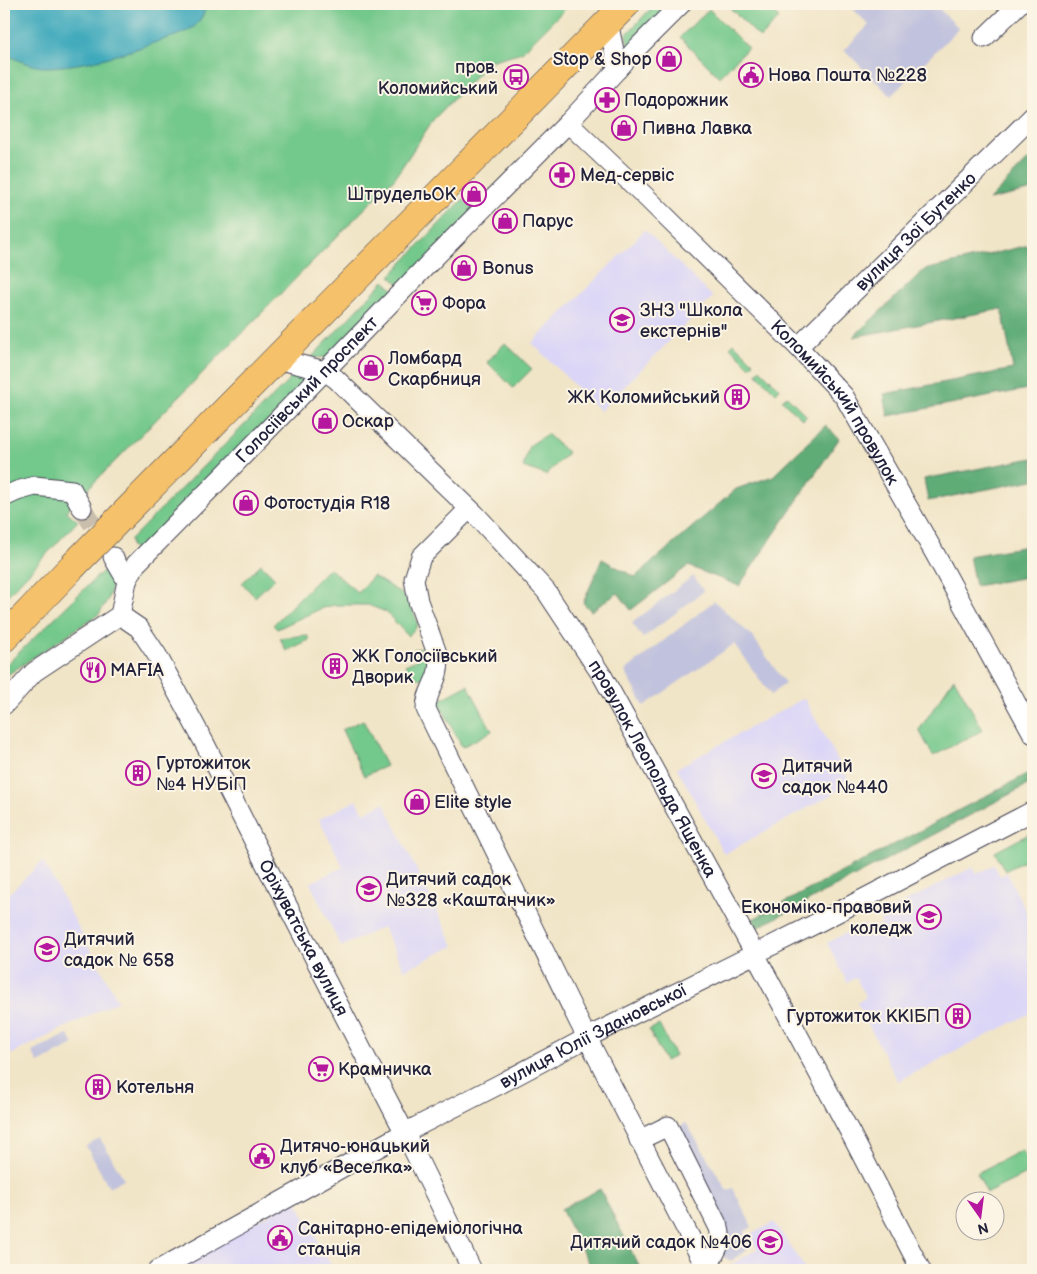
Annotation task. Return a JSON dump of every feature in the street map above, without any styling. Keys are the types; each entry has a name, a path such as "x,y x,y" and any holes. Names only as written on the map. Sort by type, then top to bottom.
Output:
{"highway":[{"path":"4,638 617,13"}],"street":[{"name":"Голосіївський проспект","path":"120,615 127,581 136,564 568,123 681,4"},
{"path":"984,38 1019,4"},
{"path":"617,13 618,69"},
{"name":"вулиця Зої Бутенко","path":"798,348 1033,116"},
{"name":"Коломийський провулок","path":"568,123 647,198 844,396 934,552 1033,734"},
{"name":"провулок Леопольда Ященка","path":"276,359 326,371 336,379 469,508 546,591 603,677 755,954 922,1270"},
{"path":"4,497 35,486 72,490 82,508"},
{"path":"469,508 421,557 414,579 418,601 438,656 439,665 438,675 426,702 426,709 587,1037 707,1270"},
{"path":"113,557 127,581"},
{"path":"4,692 120,615"},
{"name":"Оріхуватська вулиця","path":"120,615 139,628 157,655 201,736 472,1270"},
{"path":"4,705 34,672"},
{"name":"вулиця Юлії Здановської","path":"158,1270 404,1133 587,1037 755,954 1033,811"},
{"path":"639,1140 668,1126 721,1235 720,1243 707,1270"}],"shaded area":[{"path":"848,4 934,4 959,28 891,96 844,50 869,25"},
{"name":"ЗНЗ \"Школа екстернів\"","path":"645,230 713,297 600,411 532,343"},
{"path":"693,576 704,591 643,638 632,623"},
{"path":"714,601 753,637 785,683 771,695 734,644 644,706 625,671"},
{"name":"Дитячий садок №440","path":"804,698 851,784 724,854 677,768"},
{"name":"Дитячий садок №328 «Каштанчик»","path":"357,800 364,813 384,803 454,946 404,970 383,927 341,947 310,883 343,867 319,819"},
{"name":"Дитячий садок № 658","path":"43,861 118,1001 4,1058 4,898"},
{"path":"994,865 1000,876 1007,873 1033,926 1033,1012 898,1081 857,1003 866,997 856,978 847,982 827,943 864,924 868,931 882,924 878,916 973,867 977,874"},
{"path":"68,1034 74,1045 38,1063 32,1052"},
{"path":"686,1123 727,1190 733,1188 752,1227 744,1232 751,1247 731,1261 720,1255 678,1127"},
{"path":"100,1138 124,1179 109,1187 86,1146"},
{"path":"296,1200 334,1270 168,1270"},
{"name":"Дитячий садок №406","path":"774,1222 806,1270 724,1270 757,1249 750,1235"}],"green space":[{"path":"4,4 570,4 522,52 490,61 433,120 394,179 66,511 78,521 4,599"},
{"path":"655,4 673,4 629,49 626,35"},
{"path":"726,4 765,4 779,18 760,38"},
{"path":"709,9 748,48 719,77 680,37"},
{"path":"1033,155 1033,190 989,200"},
{"path":"463,199 475,210 401,286 390,276"},
{"path":"1033,244 1033,388 888,416 884,394 1013,369 1002,309 853,337 924,270"},
{"path":"384,281 394,290 332,357 311,358"},
{"path":"505,343 532,369 513,388 487,362"},
{"path":"734,343 754,363 750,367 730,347"},
{"path":"760,369 780,389 776,393 756,373"},
{"path":"296,373 315,374 140,553 131,547 130,540"},
{"path":"787,396 807,416 803,420 782,400"},
{"path":"826,425 839,439 739,586 688,566 631,610 618,593 591,611 583,603 602,559 635,577 736,489 773,476"},
{"path":"547,434 568,453 546,475 523,467 529,446"},
{"path":"1033,458 1033,480 928,501 924,479"},
{"path":"1033,545 1033,576 975,586 969,556"},
{"path":"261,564 275,578 255,597 242,583"},
{"path":"329,568 358,593 373,576 402,594 408,600 418,623 416,628 408,636 386,612 368,605 334,605 320,609 277,629 273,625"},
{"path":"104,570 113,582 108,599 99,614 4,677 4,667"},
{"path":"307,635 309,640 286,651 280,638"},
{"path":"423,648 429,650 432,674 419,679 413,676 405,665 419,659 414,649"},
{"path":"954,678 983,730 933,756 919,730"},
{"path":"468,685 492,731 462,747 438,701"},
{"path":"363,720 386,766 364,776 342,730"},
{"path":"1029,773 1033,782 757,928 753,919"},
{"path":"1033,832 1033,856 1005,871 995,852"},
{"path":"659,1025 675,1056 665,1061 649,1030"},
{"path":"1022,1150 1032,1171 989,1192 986,1192 977,1173"},
{"path":"600,1189 641,1270 592,1270 561,1209"}],"water":[{"path":"4,4 206,4 206,7 196,25 179,35 89,62 43,67 34,66 4,53"}],"tunnel":[{"path":"82,508 107,547"}],"place":[{"name":"Stop & Shop","path":"669,59"},
{"name":"Нова Пошта №228","path":"751,75"},
{"name":"пров. Коломийський","path":"516,77"},
{"name":"Подорожник","path":"607,100"},
{"name":"Пивна Лавка","path":"624,128"},
{"name":"Мед-сервіс","path":"562,175"},
{"name":"ШтрудельОК","path":"474,194"},
{"name":"Парус","path":"505,221"},
{"name":"Bonus","path":"464,268"},
{"name":"Фора","path":"424,303"},
{"name":"ЗНЗ \"Школа екстернів\"","path":"622,320"},
{"name":"Ломбард Скарбниця","path":"371,368"},
{"name":"ЖК Коломийський","path":"737,397"},
{"name":"Оскар","path":"325,421"},
{"name":"Фотостудія R18","path":"246,503"},
{"name":"ЖК Голосіївський Дворик","path":"335,666"},
{"name":"MAFIA","path":"93,670"},
{"name":"Гуртожиток №4 НУБіП","path":"138,773"},
{"name":"Дитячий садок №440","path":"764,776"},
{"name":"Elite style","path":"417,802"},
{"name":"Дитячий садок №328 «Каштанчик»","path":"369,889"},
{"name":"Економіко-правовий коледж","path":"929,917"},
{"name":"Дитячий садок № 658","path":"47,949"},
{"name":"Гуртожиток ККІБП","path":"958,1016"},
{"name":"Крамничка","path":"321,1069"},
{"name":"Котельня","path":"98,1087"},
{"name":"Дитячо-юнацький клуб «Веселка»","path":"262,1156"},
{"name":"Санітарно-епідеміологічна станція","path":"280,1238"},
{"name":"Дитячий садок №406","path":"770,1242"}]}
